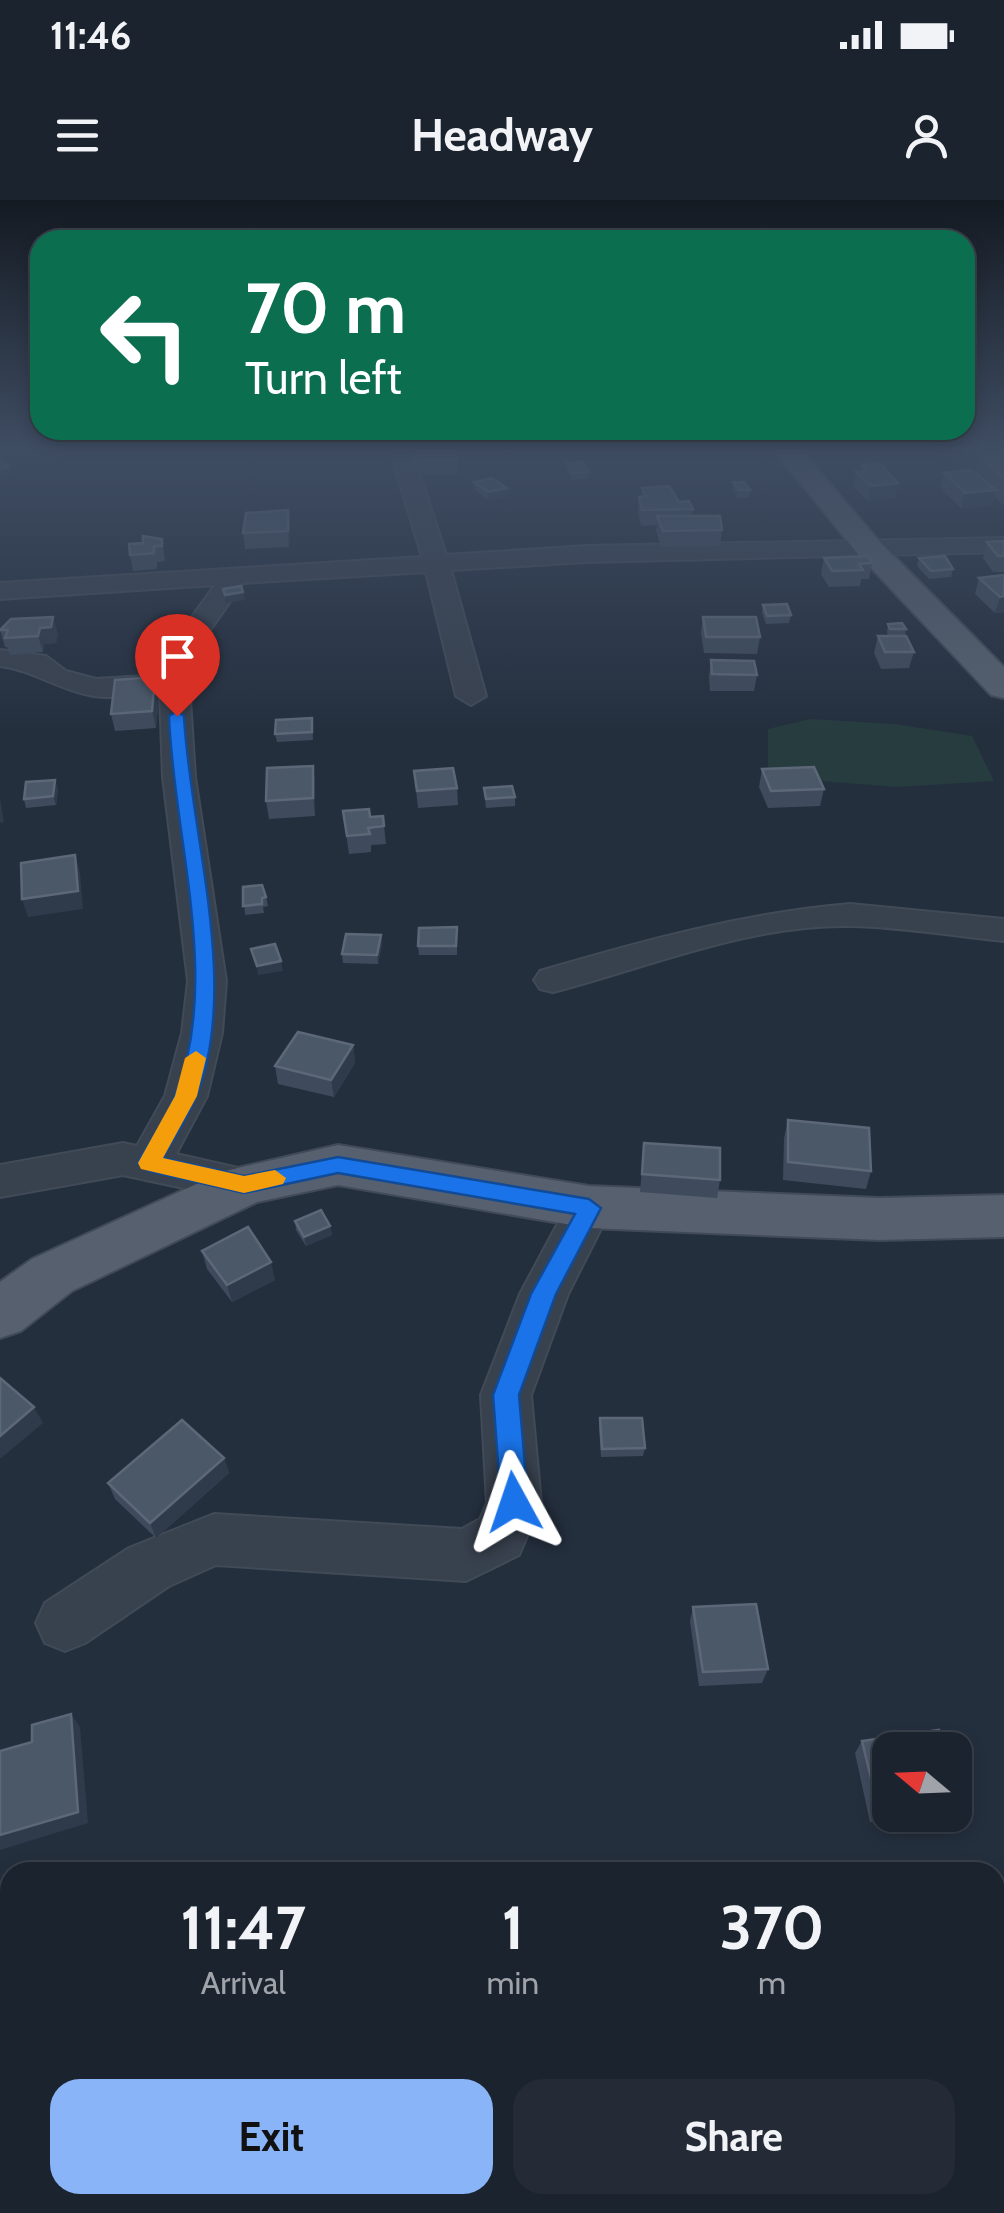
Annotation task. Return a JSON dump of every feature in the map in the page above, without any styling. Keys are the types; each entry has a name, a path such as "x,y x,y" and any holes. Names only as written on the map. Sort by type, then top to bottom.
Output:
{"main road":[{"path":"865,544 1004,687"},
{"path":"0,1314 52,1275 244,1184 338,1165 589,1208 880,1220 1004,1216"}],"street":[{"path":"430,544 471,696"},
{"path":"0,591 586,554 1004,545"},
{"path":"149,1163 186,1096 202,1033 207,981 179,777 174,683 180,652 233,579"},
{"path":"0,658 36,662 56,677 95,688 174,683"},
{"path":"553,980 642,953 780,922 850,915 1004,930"},
{"path":"0,1181 123,1159 244,1184"},
{"path":"65,1622 149,1566 214,1540 466,1555 500,1537 514,1502 506,1395 544,1294 589,1208"}],"green space":[{"path":"810,719 895,724 972,736 994,781 898,787 768,777 768,729"}],"building":[{"path":"129,544 162,546 154,546 154,553 130,555"},
{"path":"989,544 1004,544 1004,556 998,556"},
{"path":"868,556 872,563 859,564 863,570 832,571 824,558"},
{"path":"945,556 953,569 931,571 919,558"},
{"path":"1004,575 1004,596 1000,597 979,578"},
{"path":"241,586 243,592 225,595 223,589"},
{"path":"787,604 791,615 767,616 763,605"},
{"path":"53,617 51,627 40,628 38,636 5,638 8,630 0,630 11,619"},
{"path":"703,617 756,617 760,637 706,637"},
{"path":"902,623 906,629 890,629 888,624"},
{"path":"878,636 906,636 914,652 885,652"},
{"path":"711,660 754,661 757,675 712,674"},
{"path":"155,677 152,711 111,714 115,680"},
{"path":"312,718 312,732 275,734 276,720"},
{"path":"313,766 313,798 266,801 267,768"},
{"path":"814,767 824,789 771,791 762,769"},
{"path":"453,768 457,788 417,791 414,771"},
{"path":"55,780 53,796 24,799 26,782"},
{"path":"512,786 515,797 486,799 484,788"},
{"path":"369,809 370,817 383,816 384,826 368,828 370,834 347,836 343,811"},
{"path":"75,855 78,891 22,899 21,863"},
{"path":"262,885 266,897 262,904 243,906 243,887"},
{"path":"457,927 456,946 418,946 419,928"},
{"path":"346,934 381,935 377,955 342,954"},
{"path":"275,944 281,961 257,966 251,949"},
{"path":"298,1032 353,1045 331,1080 275,1066"},
{"path":"788,1120 869,1128 871,1171 788,1162"},
{"path":"644,1143 720,1148 720,1180 642,1174"},
{"path":"321,1210 330,1226 304,1237 295,1221"},
{"path":"248,1227 271,1262 227,1285 202,1251"},
{"path":"0,1378 34,1407 0,1436"},
{"path":"600,1418 642,1418 645,1448 602,1449"},
{"path":"182,1420 224,1458 150,1523 108,1483"},
{"path":"756,1604 768,1669 703,1672 693,1607"},
{"path":"71,1714 78,1812 0,1835 0,1751 32,1742 32,1725"},
{"path":"872,1740 872,1782 862,1741"}],"slow traffic":[{"path":"196,1058 186,1096 149,1163 244,1184 275,1178"}],"route":[{"path":"177,716 179,777 207,981 202,1033 186,1096 149,1163 244,1184 338,1165 589,1208 544,1294 506,1395 514,1502"}]}
